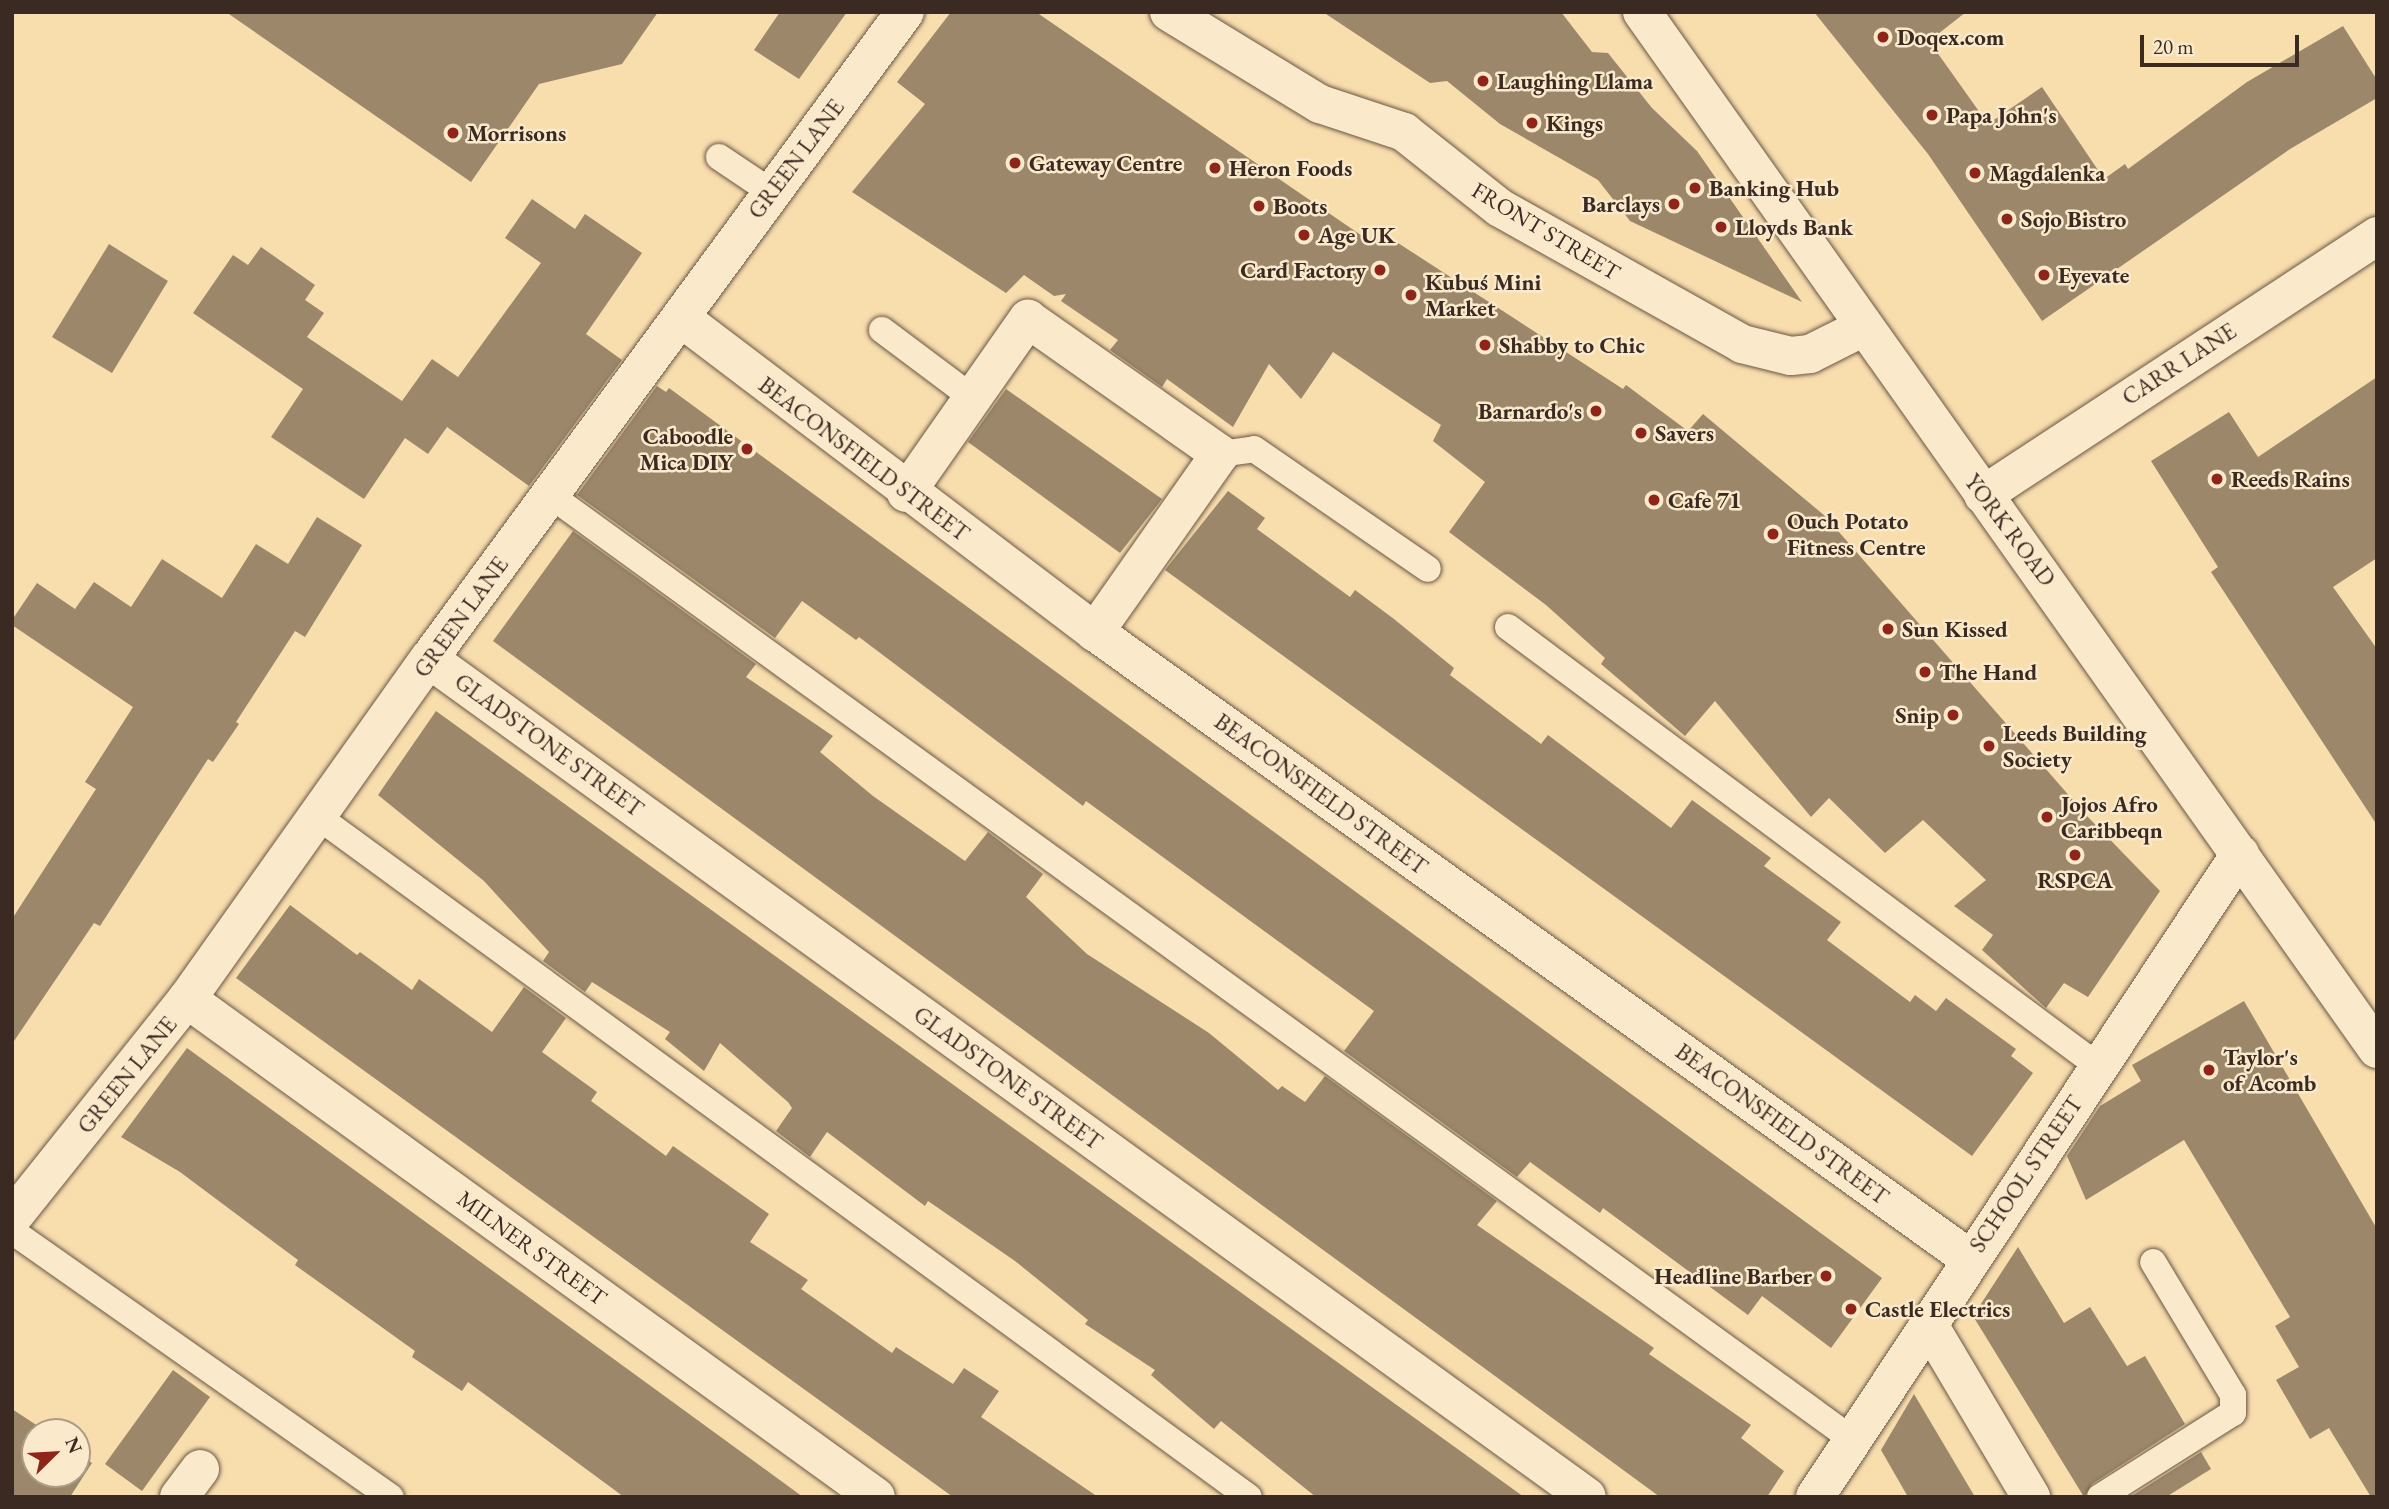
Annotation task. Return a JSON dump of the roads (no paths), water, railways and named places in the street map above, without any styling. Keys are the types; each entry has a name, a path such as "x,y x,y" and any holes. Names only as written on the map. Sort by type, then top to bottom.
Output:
{"street":[{"name":"FRONT STREET","path":"1169,12 1320,104 1404,132 1500,208 1742,344 1791,356 1810,354 1864,327"},
{"name":"YORK ROAD","path":"1642,12 2377,1049"},
{"name":"GREEN LANE","path":"12,1218 187,999 429,659 681,318 895,16"},
{"name":"CARR LANE","path":"1983,495 2377,236"},
{"name":"BEACONSFIELD STREET","path":"681,318 906,494 1095,632 1970,1259"},
{"path":"906,494 1028,319 1220,454 1095,632"},
{"name":"GLADSTONE STREET","path":"429,659 1587,1497"},
{"name":"SCHOOL STREET","path":"1815,1497 2240,854"},
{"name":"MILNER STREET","path":"187,999 876,1497"},
{"path":"1928,1325 2031,1497"}],"lane":[{"path":"719,158 771,192"},
{"path":"882,330 973,398"},
{"path":"1220,454 1254,449 1428,569"},
{"path":"550,495 1853,1440"},
{"path":"1508,627 2098,1066"},
{"path":"317,816 1249,1497"},
{"path":"12,1231 391,1497"},
{"path":"2101,1497 2233,1413 2233,1395 2153,1262"}],"place":[{"name":"Doqex.com","path":"1883,37"},
{"name":"Laughing Llama","path":"1483,81"},
{"name":"Papa John's","path":"1932,115"},
{"name":"Kings","path":"1532,123"},
{"name":"Morrisons","path":"453,133"},
{"name":"Gateway Centre","path":"1015,163"},
{"name":"Heron Foods","path":"1215,168"},
{"name":"Magdalenka","path":"1975,173"},
{"name":"Banking Hub","path":"1695,188"},
{"name":"Barclays","path":"1674,204"},
{"name":"Boots","path":"1259,206"},
{"name":"Sojo Bistro","path":"2007,219"},
{"name":"Lloyds Bank","path":"1721,227"},
{"name":"Age UK","path":"1304,235"},
{"name":"Card Factory","path":"1380,270"},
{"name":"Eyevate","path":"2044,275"},
{"name":"Kubuś Mini Market","path":"1411,295"},
{"name":"Shabby to Chic","path":"1485,345"},
{"name":"Barnardo's","path":"1596,411"},
{"name":"Savers","path":"1641,433"},
{"name":"Caboodle Mica DIY","path":"747,449"},
{"name":"Reeds Rains","path":"2217,479"},
{"name":"Cafe 71","path":"1654,500"},
{"name":"Ouch Potato Fitness Centre","path":"1773,534"},
{"name":"Sun Kissed","path":"1888,629"},
{"name":"The Hand","path":"1925,672"},
{"name":"Snip","path":"1953,715"},
{"name":"Leeds Building Society","path":"1989,746"},
{"name":"Jojos Afro Caribbeqn","path":"2047,817"},
{"name":"RSPCA","path":"2075,855"},
{"name":"Taylor's of Acomb","path":"2209,1070"},
{"name":"Headline Barber","path":"1826,1276"},
{"name":"Castle Electrics","path":"1851,1309"}]}
